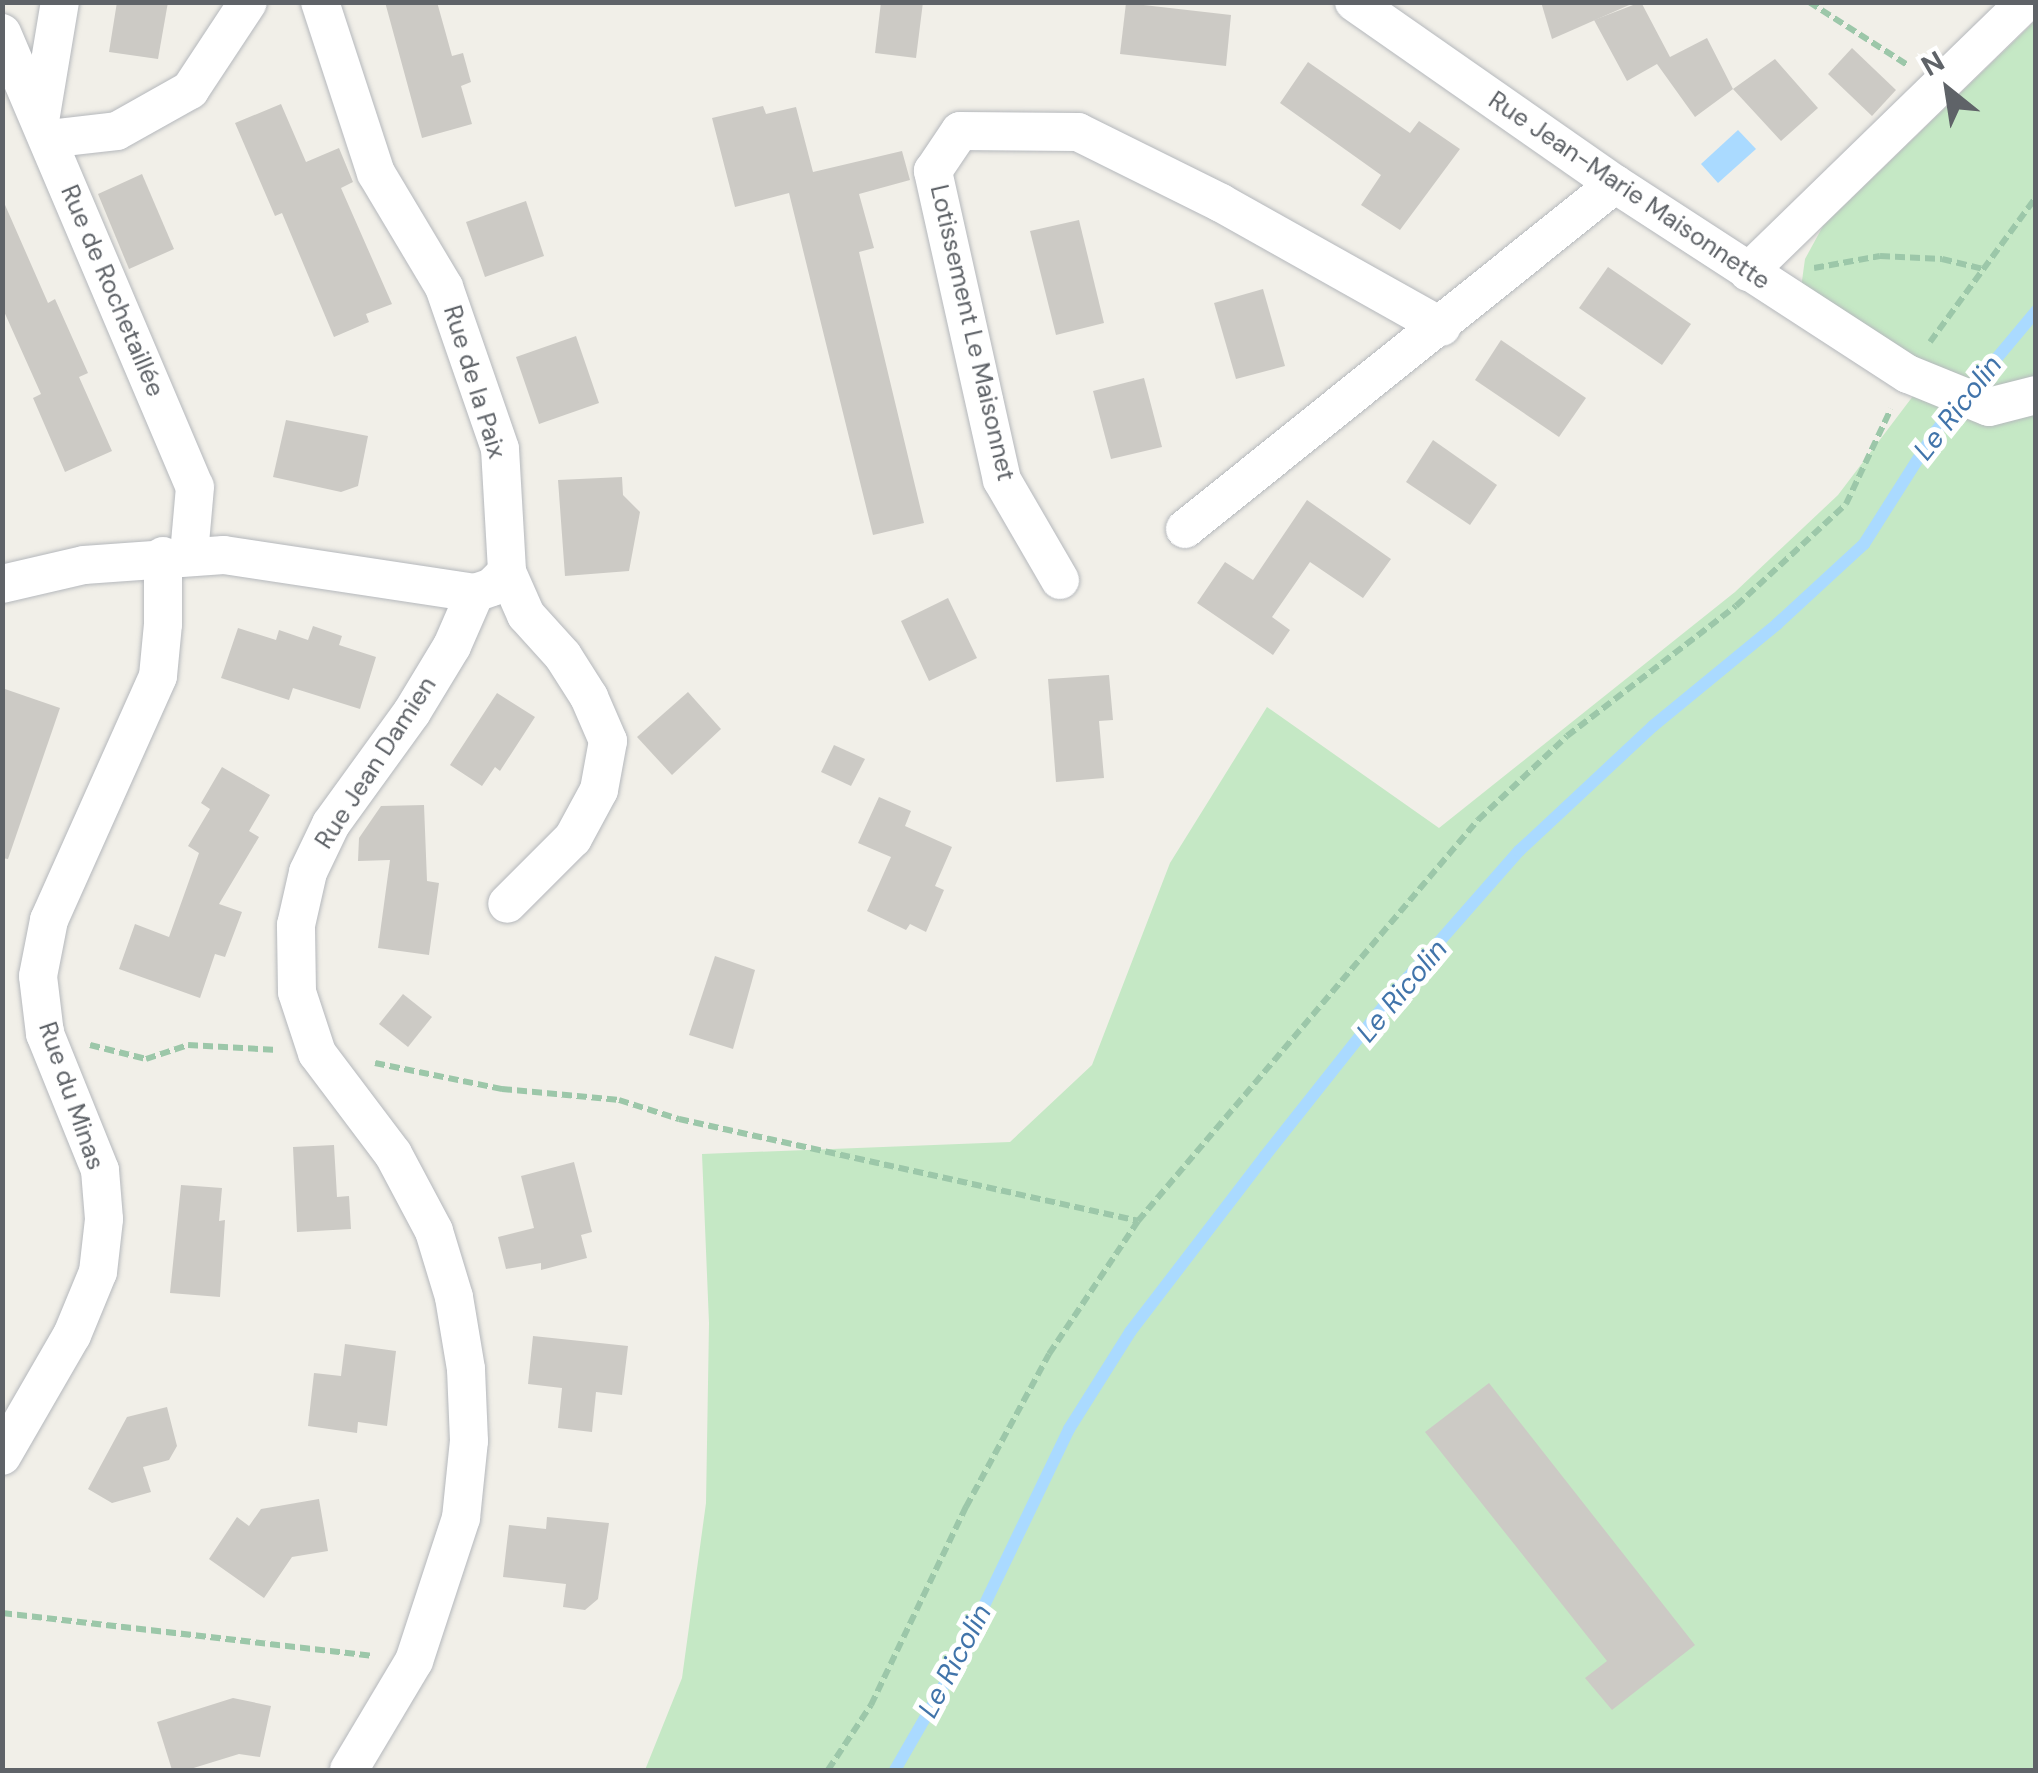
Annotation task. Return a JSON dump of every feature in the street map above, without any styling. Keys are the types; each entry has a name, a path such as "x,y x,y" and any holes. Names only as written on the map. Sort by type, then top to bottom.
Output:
{"street":[{"path":"60,2 44,130 117,131 190,90 248,2"},
{"name":"Rue de la Paix","path":"320,2 376,173 444,288 500,448 507,572 526,615 563,656 589,697 608,741 599,790 573,838 507,904"},
{"path":"1748,272 2026,2"},
{"name":"Rue Jean-Marie Maisonnette","path":"1362,4 1615,184 1908,374 1989,407 2036,395"},
{"name":"Rue de Rochetaillée","path":"2,33 195,488 176,555"},
{"name":"Lotissement Le Maisonnet","path":"1060,580 1002,480 933,170 960,131 1078,132 1221,203 1442,327"},
{"path":"1185,529 1442,327 1615,184"},
{"path":"2,584 84,565 176,555 276,560 474,593 492,587 507,572"},
{"name":"Rue du Minas","path":"2,1456 72,1335 98,1272 104,1219 100,1170 46,1034 38,976 49,920 158,676 176,555"},
{"name":"Rue Jean Damien","path":"349,1770 414,1661 461,1518 467,1460 466,1369 454,1297 434,1231 393,1154 317,1053 296,992 296,925 308,872 332,824 452,646 474,593"}],"path":[{"path":"1809,2 1917,71"},
{"path":"828,1770 871,1705 966,1507 1049,1354 1138,1222 1478,820 1567,736 1736,606 1846,504 1908,374 2036,196"},
{"path":"1748,272 1835,267 1880,256 1942,259 1983,268"},
{"path":"46,1034 146,1060 188,1046 317,1053 502,1089 618,1100 679,1120 1138,1222"},
{"path":"2,1613 414,1661"}],"green space":[{"path":"2035,21 2035,1770 645,1770 682,1678 706,1503 709,1323 702,1154 1010,1142 1092,1065 1170,863 1267,707 1439,828 1735,592 1838,495 1932,371 1801,288 1805,259 1823,226"}],"water":[{"path":"1738,130 1756,149 1718,183 1701,164"}],"building":[{"path":"117,2 168,2 158,59 109,52"},
{"path":"385,2 437,2 452,56 463,53 471,82 461,86 472,124 422,138"},
{"path":"881,2 923,2 916,58 875,53"},
{"path":"1541,2 1636,2 1552,39"},
{"path":"1641,2 1670,57 1707,38 1733,89 1695,117 1657,64 1627,81 1594,20"},
{"path":"1126,3 1231,15 1226,66 1120,54"},
{"path":"1852,48 1896,90 1872,116 1828,74"},
{"path":"1775,59 1818,108 1781,141 1733,89"},
{"path":"1308,62 1410,133 1419,121 1460,149 1400,230 1361,205 1381,175 1280,103"},
{"path":"281,104 306,162 339,148 353,182 341,188 392,304 366,314 369,322 334,337 282,213 275,216 235,123"},
{"path":"763,106 766,114 796,107 813,172 902,151 910,180 859,194 874,248 859,252 924,523 873,535 789,193 735,207 712,118"},
{"path":"142,174 174,249 129,269 98,194"},
{"path":"2,198 48,303 55,299 88,373 79,377 112,451 65,472 33,398 41,394 2,307"},
{"path":"526,201 544,256 485,277 466,222"},
{"path":"1079,220 1104,323 1056,335 1030,231"},
{"path":"1608,267 1691,324 1662,365 1579,308"},
{"path":"1263,289 1285,366 1236,379 1214,303"},
{"path":"576,336 599,403 539,424 516,357"},
{"path":"1501,340 1586,398 1559,437 1475,380"},
{"path":"1144,378 1162,447 1111,459 1093,391"},
{"path":"286,420 368,436 358,486 341,492 273,477"},
{"path":"1433,440 1497,485 1470,525 1406,482"},
{"path":"622,477 623,495 640,512 629,571 565,576 558,480"},
{"path":"1307,500 1391,559 1363,598 1310,562 1272,617 1290,630 1273,655 1197,603 1225,562 1253,580"},
{"path":"948,598 977,658 929,681 901,621"},
{"path":"313,626 342,636 339,645 376,657 360,709 293,688 289,700 221,678 238,628 276,640 279,630 308,640"},
{"path":"1109,675 1113,720 1099,721 1104,778 1056,782 1048,679"},
{"path":"2,688 60,708 8,859 2,858"},
{"path":"688,692 721,729 672,775 637,737"},
{"path":"497,693 535,717 500,771 495,767 482,786 450,765"},
{"path":"834,745 865,759 851,786 821,772"},
{"path":"222,767 270,795 249,831 259,837 219,904 242,912 225,957 215,954 200,998 119,969 135,924 169,937 199,853 188,846 210,809 201,803"},
{"path":"879,797 911,811 905,826 952,847 935,886 944,890 926,932 910,924 906,930 867,911 891,857 858,843"},
{"path":"424,805 427,881 439,883 429,955 378,948 390,860 358,861 359,838 381,806"},
{"path":"715,956 755,970 733,1049 689,1035"},
{"path":"403,994 432,1017 408,1047 379,1024"},
{"path":"334,1145 337,1197 349,1196 351,1229 297,1232 293,1147"},
{"path":"574,1162 592,1232 581,1235 587,1258 541,1270 541,1263 506,1269 498,1237 534,1228 521,1176"},
{"path":"181,1185 222,1188 219,1221 225,1220 220,1297 170,1293"},
{"path":"533,1336 628,1346 622,1395 596,1392 592,1432 558,1428 562,1388 528,1384"},
{"path":"345,1344 396,1351 387,1426 358,1422 357,1433 308,1426 314,1373 341,1376"},
{"path":"1489,1383 1695,1645 1612,1710 1585,1678 1607,1661 1425,1432"},
{"path":"167,1407 177,1446 169,1460 143,1467 151,1492 112,1503 88,1489 127,1417"},
{"path":"319,1499 328,1551 292,1557 264,1598 209,1559 237,1517 249,1526 261,1509"},
{"path":"547,1517 609,1523 598,1599 585,1610 563,1607 566,1584 503,1577 509,1525 546,1529"},
{"path":"233,1698 271,1706 260,1757 239,1754 187,1770 172,1770 157,1722"}],"waterway":[{"name":"Le Ricolin","path":"895,1770 955,1666 1069,1429 1130,1332 1265,1156 1395,992 1519,851 1653,726 1777,624 1864,544 1935,432 2036,311"}]}
